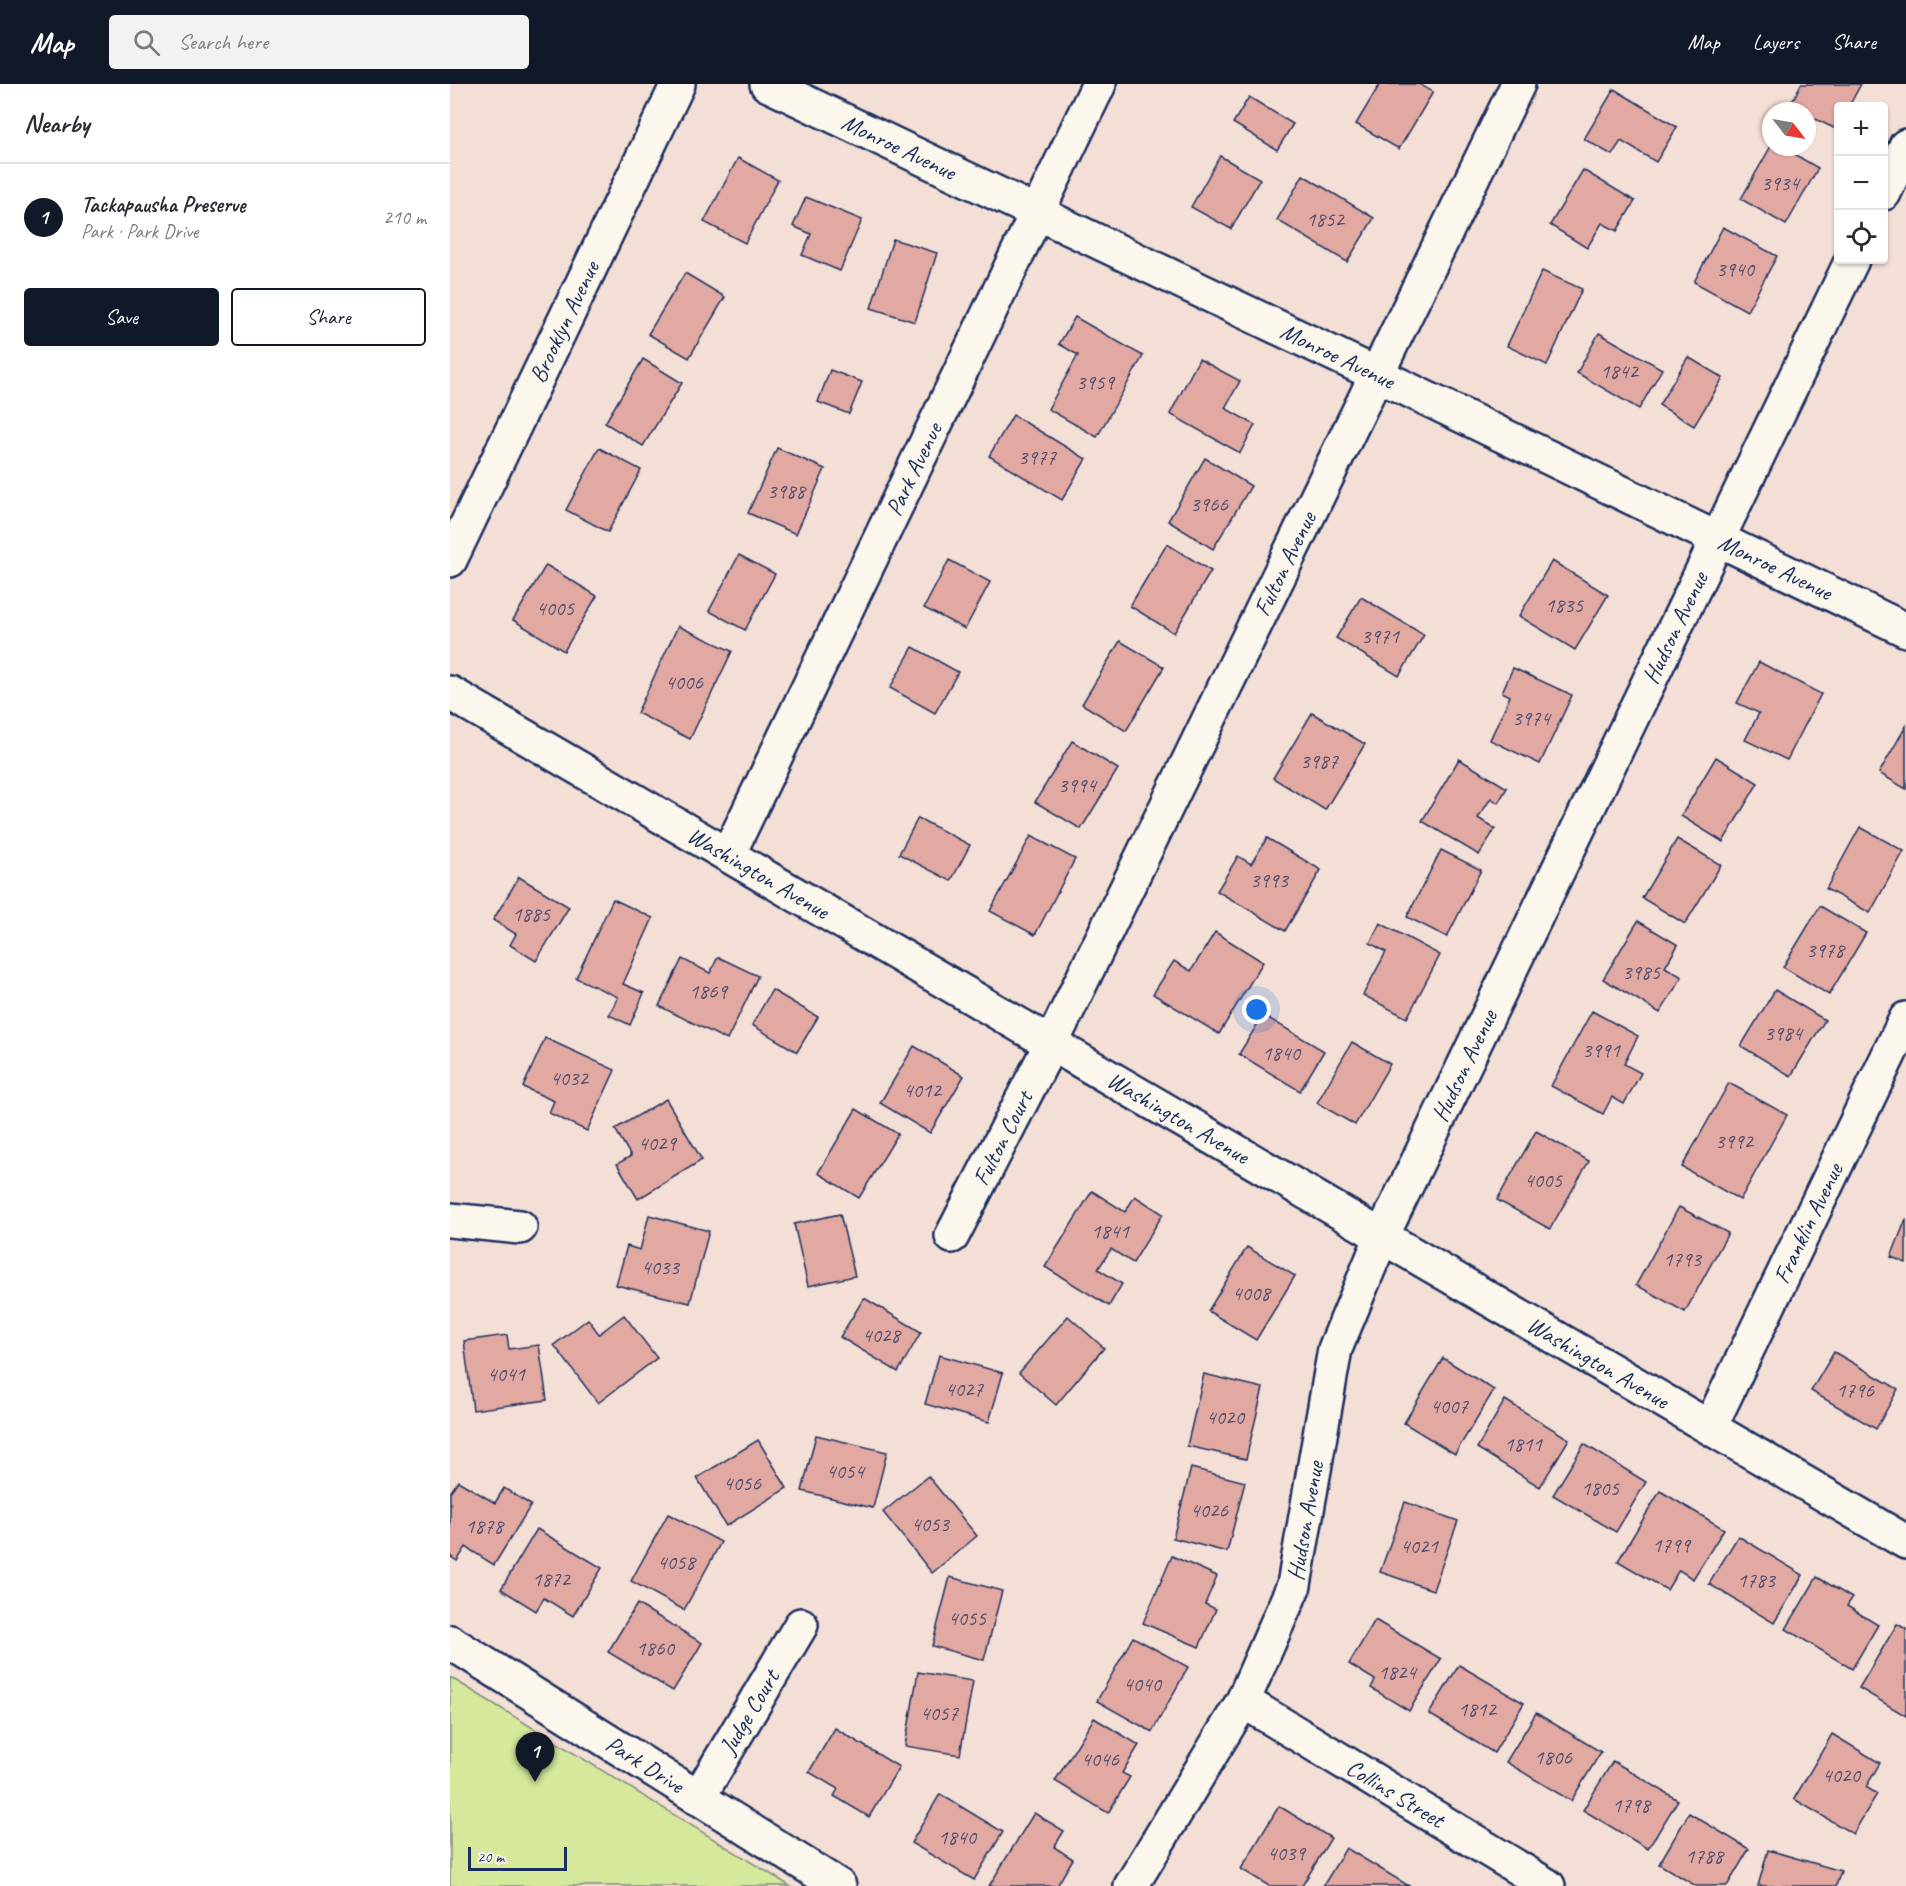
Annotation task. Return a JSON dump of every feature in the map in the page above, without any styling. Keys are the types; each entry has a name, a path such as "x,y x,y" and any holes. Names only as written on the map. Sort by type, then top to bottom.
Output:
{"street":[{"name":"Brooklyn Avenue","path":"450,561 678,84"},
{"name":"Monroe Avenue","path":"767,84 1906,630"},
{"name":"Park Avenue","path":"728,855 1099,84"},
{"name":"Fulton Avenue","path":"1052,1042 1518,84"},
{"path":"1888,184 1906,146"},
{"name":"Hudson Avenue","path":"1131,1886 1243,1701 1294,1585 1335,1350 1382,1236 1850,264"},
{"name":"Washington Avenue","path":"450,693 1906,1542"},
{"name":"Franklin Avenue","path":"1710,1427 1906,1019"},
{"name":"Fulton Court","path":"952,1236 1052,1042"},
{"path":"450,1220 520,1227"},
{"name":"Judge Court","path":"698,1798 801,1625"},
{"name":"Park Drive","path":"450,1642 839,1886"},
{"name":"Collins Street","path":"1243,1701 1548,1886"}],"green space":[{"path":"450,1677 790,1886 450,1886"}],"building":[{"path":"1380,84 1419,84 1433,92 1399,149 1356,124"},
{"path":"1801,84 1861,84 1851,102 1834,102 1834,128 1816,119 1816,102 1792,102"},
{"path":"1614,89 1677,127 1656,162 1621,141 1612,155 1584,139"},
{"path":"1249,97 1293,124 1277,150 1233,123"},
{"path":"1220,156 1260,179 1231,229 1191,207"},
{"path":"1765,156 1797,156 1818,168 1786,225 1741,199"},
{"path":"738,158 778,180 745,243 704,222"},
{"path":"1583,170 1635,201 1617,231 1602,223 1587,248 1550,225"},
{"path":"1303,175 1374,218 1347,262 1277,220"},
{"path":"806,197 862,220 840,271 802,255 811,234 793,226"},
{"path":"1723,227 1777,256 1747,311 1694,282"},
{"path":"893,239 937,253 915,322 871,308"},
{"path":"1542,271 1582,289 1547,365 1507,346"},
{"path":"685,273 725,297 689,358 648,334"},
{"path":"1075,317 1143,356 1097,437 1048,409 1078,355 1059,344"},
{"path":"1599,333 1662,369 1639,409 1577,373"},
{"path":"1688,357 1723,378 1694,426 1659,405"},
{"path":"643,359 682,383 643,446 605,423"},
{"path":"1199,359 1240,381 1225,408 1255,425 1240,453 1170,414"},
{"path":"830,370 862,382 849,414 818,402"},
{"path":"1013,415 1086,459 1062,500 989,456"},
{"path":"599,448 641,470 608,532 566,510"},
{"path":"777,448 825,469 796,534 748,513"},
{"path":"1205,458 1251,486 1213,549 1168,521"},
{"path":"1167,544 1211,571 1174,633 1130,606"},
{"path":"739,555 775,574 745,630 709,611"},
{"path":"949,560 990,582 965,629 924,608"},
{"path":"1552,561 1608,595 1575,650 1519,616"},
{"path":"546,565 597,596 564,651 513,620"},
{"path":"1361,597 1424,635 1399,676 1336,638"},
{"path":"678,626 732,651 690,739 637,713"},
{"path":"1120,641 1164,667 1126,731 1082,704"},
{"path":"913,647 958,672 935,713 890,688"},
{"path":"1759,662 1821,694 1787,760 1745,740 1759,713 1737,703"},
{"path":"1513,668 1572,695 1540,764 1490,740 1510,696 1502,692"},
{"path":"1312,713 1365,744 1325,810 1273,778"},
{"path":"1906,726 1906,789 1879,773"},
{"path":"1072,741 1118,769 1081,829 1035,802"},
{"path":"1716,757 1758,783 1723,842 1681,816"},
{"path":"1459,759 1507,788 1498,803 1491,798 1478,818 1495,829 1479,855 1422,821"},
{"path":"918,818 970,845 951,881 899,854"},
{"path":"1860,827 1904,851 1870,913 1826,889"},
{"path":"1031,836 1075,859 1035,935 990,911"},
{"path":"1267,838 1321,870 1285,931 1217,891 1238,856 1251,864"},
{"path":"1677,839 1721,865 1685,924 1642,898"},
{"path":"1441,850 1481,870 1447,937 1407,917"},
{"path":"519,877 569,907 536,961 510,945 516,934 493,920"},
{"path":"613,899 653,918 623,984 644,993 630,1025 609,1015 618,997 576,978"},
{"path":"1820,906 1866,933 1829,995 1783,967"},
{"path":"1638,921 1678,945 1665,967 1682,977 1660,1013 1603,979"},
{"path":"1380,923 1440,955 1407,1018 1363,995 1386,952 1370,943"},
{"path":"1215,932 1263,962 1219,1034 1153,994 1174,961 1191,971"},
{"path":"718,957 758,976 727,1040 659,1006 682,959 710,973"},
{"path":"772,990 818,1017 797,1052 752,1025"},
{"path":"1775,990 1825,1020 1791,1076 1741,1046"},
{"path":"1592,1011 1638,1036 1624,1064 1641,1073 1624,1104 1612,1097 1603,1114 1551,1086"},
{"path":"1263,1015 1324,1051 1300,1091 1239,1054"},
{"path":"545,1038 615,1070 587,1131 549,1113 554,1101 523,1087"},
{"path":"1352,1042 1390,1064 1355,1125 1317,1103"},
{"path":"914,1046 964,1076 930,1133 880,1103"},
{"path":"1729,1083 1787,1115 1740,1200 1682,1167"},
{"path":"666,1099 702,1160 638,1199 617,1164 631,1156 615,1129"},
{"path":"856,1109 898,1134 859,1198 818,1173"},
{"path":"1536,1131 1589,1161 1550,1229 1497,1200"},
{"path":"1092,1191 1125,1212 1135,1196 1163,1214 1133,1263 1111,1249 1098,1269 1122,1284 1109,1306 1045,1267"},
{"path":"1679,1207 1728,1233 1685,1312 1636,1285"},
{"path":"840,1214 855,1276 808,1286 794,1224"},
{"path":"649,1215 709,1231 690,1303 616,1285 627,1246 640,1250"},
{"path":"1906,1219 1906,1263 1891,1257"},
{"path":"1247,1247 1295,1276 1256,1340 1208,1311"},
{"path":"864,1298 921,1332 898,1372 840,1337"},
{"path":"624,1315 657,1358 598,1403 554,1345 588,1319 599,1334"},
{"path":"1068,1316 1104,1348 1056,1405 1019,1373"},
{"path":"507,1335 509,1349 539,1345 547,1400 473,1410 464,1341"},
{"path":"1834,1352 1898,1389 1876,1429 1811,1391"},
{"path":"939,1355 1003,1373 989,1422 925,1404"},
{"path":"1443,1358 1494,1390 1455,1454 1404,1423"},
{"path":"1204,1374 1263,1388 1246,1459 1187,1446"},
{"path":"1505,1400 1569,1439 1540,1487 1477,1448"},
{"path":"816,1435 887,1452 873,1508 802,1491"},
{"path":"758,1440 787,1488 726,1526 697,1478"},
{"path":"1584,1444 1646,1482 1616,1532 1553,1495"},
{"path":"1191,1468 1245,1482 1227,1552 1173,1538"},
{"path":"928,1476 977,1536 932,1573 883,1512"},
{"path":"458,1481 495,1503 504,1488 531,1505 494,1565 466,1547 457,1561 450,1556 450,1493"},
{"path":"1660,1491 1724,1529 1693,1579 1679,1570 1667,1590 1618,1561"},
{"path":"1405,1502 1458,1521 1433,1590 1380,1572"},
{"path":"668,1514 721,1542 684,1610 631,1581"},
{"path":"537,1529 602,1568 573,1616 544,1598 536,1611 501,1589"},
{"path":"1738,1536 1803,1575 1774,1623 1709,1584"},
{"path":"1172,1556 1217,1576 1205,1604 1216,1609 1199,1647 1143,1623"},
{"path":"950,1577 1002,1591 984,1660 932,1646"},
{"path":"1817,1577 1852,1598 1847,1606 1878,1625 1852,1669 1786,1629"},
{"path":"637,1604 702,1643 673,1691 608,1652"},
{"path":"1375,1620 1441,1659 1409,1711 1371,1688 1375,1680 1349,1664"},
{"path":"1897,1624 1906,1629 1906,1716 1859,1688"},
{"path":"1133,1637 1188,1667 1152,1732 1097,1701"},
{"path":"1459,1665 1524,1703 1494,1753 1429,1714"},
{"path":"918,1672 973,1681 960,1755 905,1746"},
{"path":"1536,1713 1601,1752 1571,1801 1506,1762"},
{"path":"1094,1718 1139,1745 1122,1773 1130,1777 1108,1813 1055,1781"},
{"path":"835,1728 899,1767 869,1817 834,1796 838,1789 809,1772"},
{"path":"1832,1734 1880,1763 1866,1787 1877,1794 1853,1834 1794,1799"},
{"path":"1613,1761 1678,1800 1648,1849 1583,1810"},
{"path":"940,1794 1003,1832 974,1880 911,1843"},
{"path":"1279,1806 1331,1838 1302,1886 1269,1886 1241,1869"},
{"path":"1034,1813 1064,1831 1054,1847 1073,1859 1057,1886 989,1886"},
{"path":"1689,1813 1749,1849 1727,1886 1696,1886 1659,1864"},
{"path":"1346,1848 1409,1886 1323,1886"},
{"path":"1768,1850 1841,1871 1836,1886 1758,1886"}],"place":[{"name":"Tackapausha Preserve","path":"535,1782"}]}
